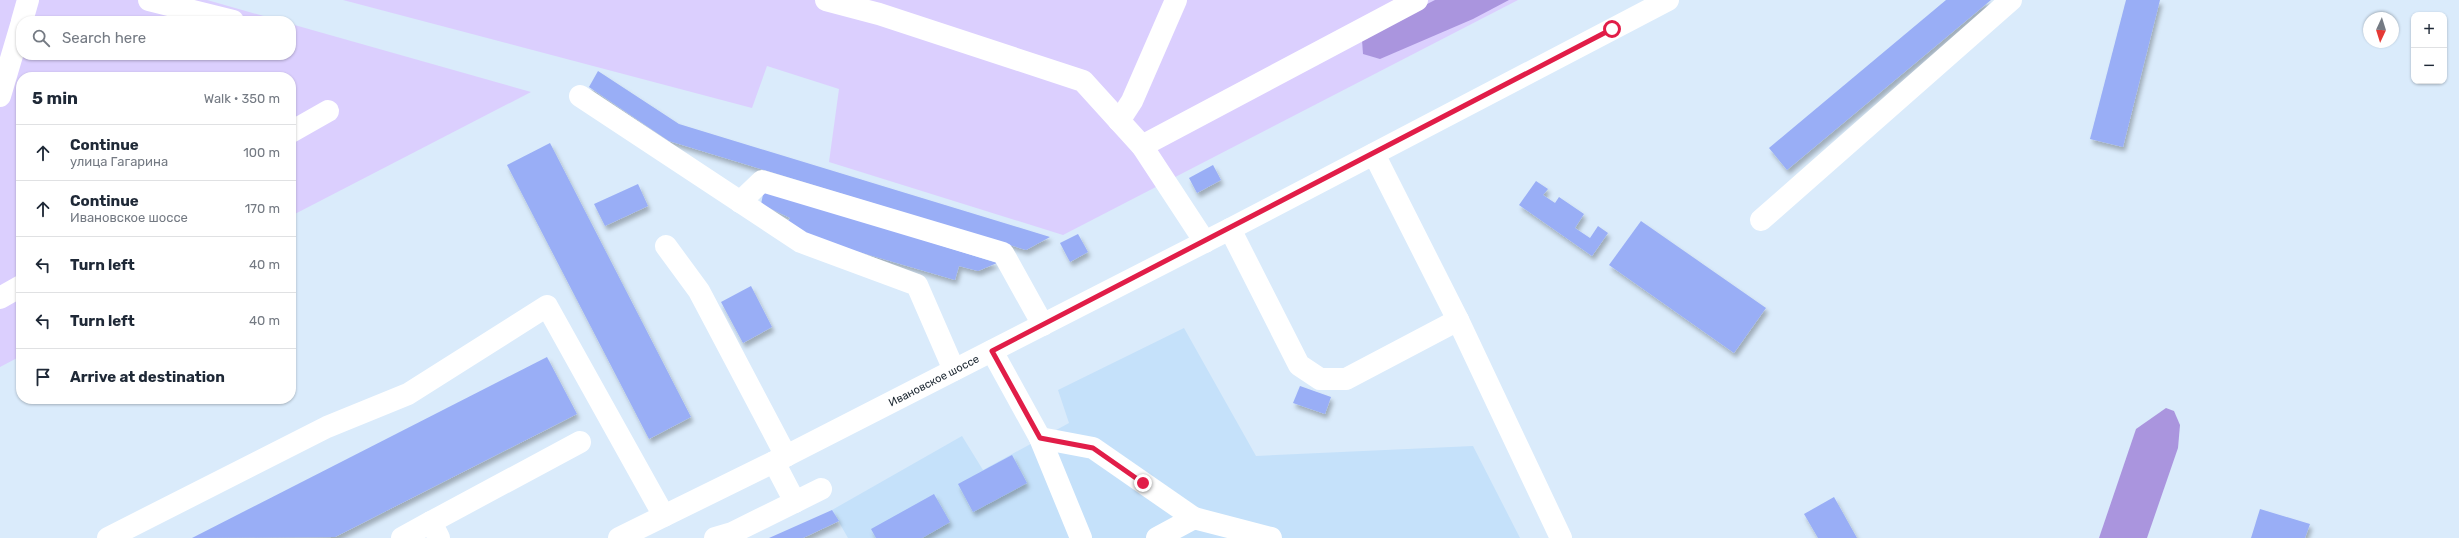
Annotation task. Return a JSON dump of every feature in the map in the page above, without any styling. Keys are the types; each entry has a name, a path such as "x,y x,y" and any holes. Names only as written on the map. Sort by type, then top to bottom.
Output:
{"street":[{"path":"23,16 28,0"},
{"path":"148,0 212,16"},
{"path":"826,0 879,14 1083,81 1142,146 1205,242"},
{"path":"1119,121 1132,101 1176,0"},
{"path":"1142,146 1417,0"},
{"name":"Ивановское шоссе","path":"623,537 780,459 1205,242 1668,0"},
{"path":"1761,220 2011,0"},
{"path":"0,96 16,42"},
{"path":"580,96 801,242 917,285 954,370"},
{"path":"296,129 328,111"},
{"path":"1374,154 1458,320 1561,538"},
{"path":"740,202 762,181 1003,253 1043,325"},
{"path":"1230,229 1299,366 1320,379 1346,379 1458,320"},
{"path":"666,246 699,290 780,459 795,502"},
{"path":"0,298 16,289"},
{"path":"108,538 328,427 408,394 547,306 664,516"},
{"path":"992,351 1040,438 1081,538"},
{"path":"1040,438 1093,448 1194,518 1270,538"},
{"path":"402,538 435,530 580,442"},
{"path":"715,538 732,533 821,489"},
{"path":"1157,538 1194,518"}],"shaded area":[{"path":"0,0 207,0 263,16 16,16 16,60 296,60 296,25 531,92 296,213 296,72 16,72 16,359 0,367"},
{"path":"343,0 1518,0 1063,235 829,162 839,89 767,66 752,108"},
{"path":"1435,0 1509,0 1473,19 1380,59 1363,54 1362,40 1368,34"},
{"path":"1184,328 1256,456 1473,446 1520,538 848,538 832,510 962,436 983,470 1069,423 1058,390"},
{"path":"2166,408 2174,411 2180,425 2178,448 2147,538 2099,538 2136,429"}],"building":[{"path":"1946,0 1991,0 1787,170 1769,148"},
{"path":"2126,0 2160,0 2123,147 2090,139"},
{"path":"598,71 679,124 1050,237 1026,250 669,141 589,87"},
{"path":"550,143 691,417 649,439 507,165"},
{"path":"1213,165 1221,180 1197,193 1189,178"},
{"path":"1536,181 1548,189 1543,195 1555,203 1559,197 1584,214 1575,228 1590,238 1598,226 1608,233 1592,256 1519,205"},
{"path":"638,184 648,206 605,226 594,204"},
{"path":"764,190 997,263 978,271 959,266 955,280 811,238 786,224 790,218 761,204"},
{"path":"1641,221 1766,308 1734,353 1609,265"},
{"path":"1078,234 1088,252 1070,262 1060,243"},
{"path":"751,286 772,327 743,343 721,302"},
{"path":"547,357 577,414 335,537 192,538"},
{"path":"1300,386 1331,397 1325,414 1293,403"},
{"path":"1012,455 1027,483 973,512 958,484"},
{"path":"934,494 950,522 922,538 876,538 871,529"},
{"path":"1834,497 1857,538 1818,538 1804,514"},
{"path":"2260,509 2310,524 2305,538 2251,538"},
{"path":"832,510 839,521 803,538 769,538"}],"route":[{"path":"1143,483 1093,448 1040,438 992,351 1230,229 1612,29"}]}
